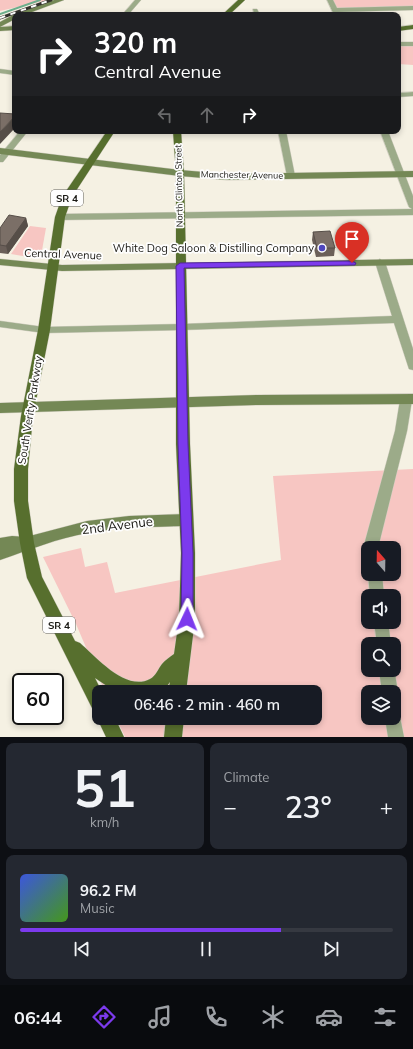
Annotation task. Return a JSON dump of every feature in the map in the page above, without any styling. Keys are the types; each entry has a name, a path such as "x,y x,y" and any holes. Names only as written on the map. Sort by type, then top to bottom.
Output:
{"main road":[{"path":"228,12 242,0"},
{"path":"401,29 413,27"},
{"path":"401,34 413,32"},
{"name":"SR 4","path":"53,268 60,217 67,197 109,134"},
{"name":"North Clinton Street","path":"177,134 180,173 180,266 188,553 188,596 178,685"},
{"name":"South Verity Parkway","path":"53,268 44,330 27,416 21,469 21,501 27,543 35,578 92,690"},
{"path":"69,644 109,680 125,688 142,690 157,684 168,670 182,658"},
{"path":"109,725 114,737"},
{"path":"173,737 174,725"}],"street":[{"path":"27,12 61,0"},
{"path":"128,12 138,0"},
{"path":"330,0 336,12 413,8"},
{"path":"3,23 12,18"},
{"path":"0,30 12,28"},
{"path":"0,30 12,32"},
{"path":"401,44 413,44"},
{"path":"0,71 12,73"},
{"path":"401,95 413,94"},
{"path":"0,160 4,151 21,134"},
{"path":"283,134 291,176"},
{"path":"385,134 413,207"},
{"name":"Manchester Avenue","path":"4,151 180,173 227,177 413,174"},
{"path":"60,217 413,212"},
{"name":"Central Avenue","path":"0,262 53,268 413,262"},
{"path":"380,262 413,366"},
{"path":"0,324 44,330 182,327 399,319"},
{"path":"0,408 257,400 410,400 372,541"},
{"name":"2nd Avenue","path":"0,554 27,543 101,525 186,520"},
{"name":"2nd Avenue","path":"0,544 12,542 27,543"},
{"path":"395,725 396,737"}],"shaded area":[{"path":"0,0 48,0 0,11"},
{"path":"330,0 413,0 413,8 335,10"},
{"path":"401,44 413,44 413,65 401,64"},
{"path":"30,226 46,228 41,256 34,258 11,254"},
{"path":"413,469 413,737 125,737 119,725 322,725 322,685 102,685 76,624 43,557 81,548 85,567 107,562 115,593 281,560 273,476"}],"building":[{"path":"0,113 12,114 12,119 0,132"},
{"path":"9,215 26,218 6,246 0,245 0,228"},
{"path":"330,231 335,248 317,248 313,232"}],"waterway":[{"path":"0,14 40,0"}],"railway":[{"path":"17,12 51,0"},
{"path":"0,18 12,14"}],"place":[{"name":"White Dog Saloon & Distilling Company","path":"322,248"}],"route":[{"path":"187,619 188,553 183,444 180,266 352,263"}]}
